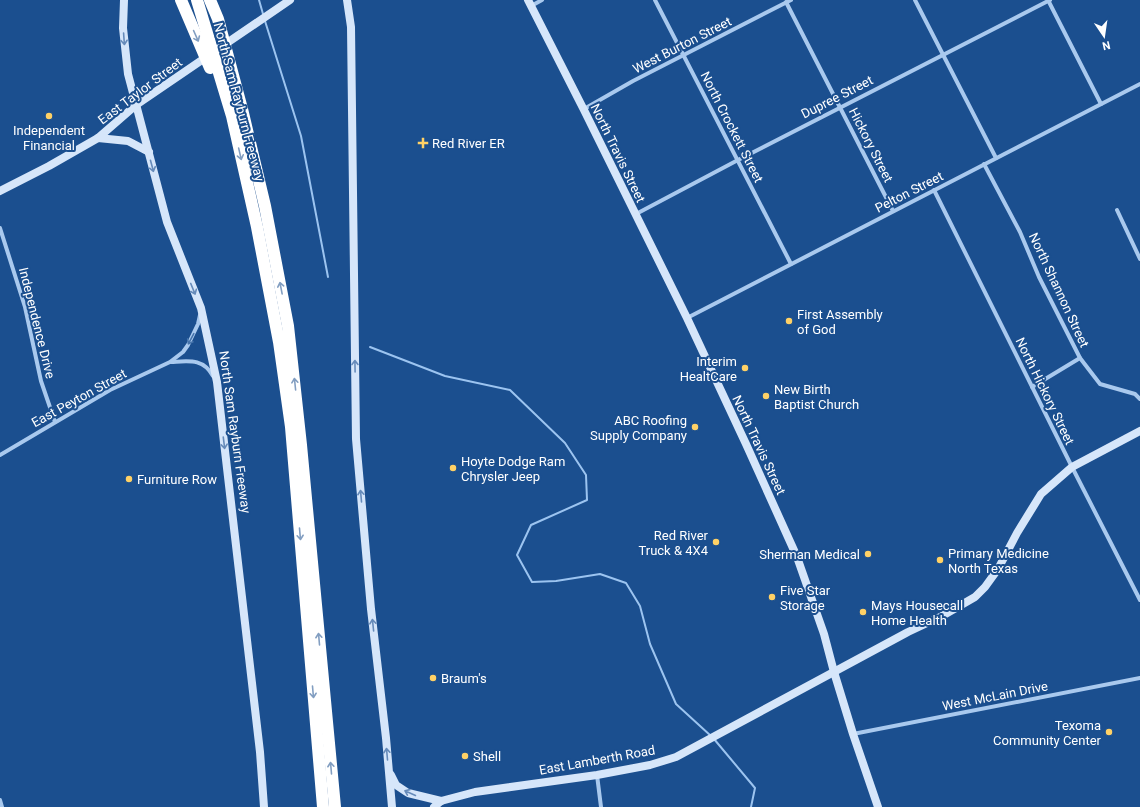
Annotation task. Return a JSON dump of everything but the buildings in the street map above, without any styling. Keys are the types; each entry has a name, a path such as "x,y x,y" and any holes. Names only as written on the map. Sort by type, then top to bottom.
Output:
{"highway":[{"path":"181,0 232,116"},
{"name":"North Sam Rayburn Freeway","path":"197,0 232,116 257,227 279,342 291,427 323,807"},
{"name":"North Sam Rayburn Freeway","path":"210,0 218,19 242,109 265,206 288,326 301,445 335,807"}],"main road":[{"name":"North Sam Rayburn Freeway","path":"124,0 123,28 128,74 167,222 201,308 217,382 260,752 264,807"},
{"name":"East Taylor Street","path":"0,191 49,166 98,138 136,105 290,0"},
{"path":"347,0 351,35 356,440 371,609 392,807"},
{"name":"North Travis Street","path":"529,3 687,318 797,557 824,634 853,734 878,807"},
{"path":"98,138 128,141 149,152"},
{"name":"East Lamberth Road","path":"441,801 475,792 597,775 650,765 676,757 699,745 975,597 993,578 1040,494 1072,467 1140,431"},
{"path":"389,771 396,785 408,793 441,801"},
{"path":"434,807 441,801"}],"street":[{"path":"529,3 542,0"},
{"name":"North Crockett Street","path":"655,0 685,55 791,264"},
{"name":"West Burton Street","path":"584,110 633,81 791,0"},
{"path":"915,0 996,158"},
{"path":"1049,0 1101,104"},
{"name":"Dupree Street","path":"635,214 1049,0"},
{"name":"Hickory Street","path":"786,2 893,211"},
{"name":"Pelton Street","path":"687,318 1140,84"},
{"name":"North Shannon Street","path":"984,164 1020,232 1039,277 1080,358 1100,384 1135,394 1140,399"},
{"name":"North Hickory Street","path":"934,190 1140,600"},
{"path":"1117,210 1140,259"},
{"name":"Independence Drive","path":"0,228 25,307 41,381 55,422"},
{"name":"East Peyton Street","path":"0,455 110,390 170,362 183,352 193,336 198,324 201,308"},
{"path":"1032,387 1080,358"},
{"name":"East Peyton Street","path":"170,362 190,361 200,363 209,369 217,382"},
{"name":"West McLain Drive","path":"853,734 1140,678"},
{"path":"597,775 601,807"},
{"path":"0,800 2,807"}],"waterway":[{"path":"259,0 263,14"},
{"path":"265,21 301,136 328,277"},
{"path":"370,347 445,376 510,390 565,443 586,475 587,500 531,525 517,555 532,582 556,581 600,574 626,583 640,606 650,644 676,704 711,736"},
{"path":"714,739 755,788 751,807"}],"place":[{"name":"Independent Financial","path":"49,116"},
{"name":"Red River ER","path":"423,143"},
{"name":"First Assembly of God","path":"789,321"},
{"name":"Interim HealtCare","path":"745,368"},
{"name":"New Birth Baptist Church","path":"766,396"},
{"name":"ABC Roofing Supply Company","path":"695,427"},
{"name":"Hoyte Dodge Ram Chrysler Jeep","path":"453,468"},
{"name":"Furniture Row","path":"129,479"},
{"name":"Red River Truck & 4X4","path":"716,542"},
{"name":"Sherman Medical","path":"868,554"},
{"name":"Primary Medicine North Texas","path":"940,560"},
{"name":"Five Star Storage","path":"772,597"},
{"name":"Mays Housecall Home Health","path":"863,612"},
{"name":"Braum's","path":"433,678"},
{"name":"Texoma Community Center","path":"1109,732"},
{"name":"Shell","path":"465,756"}]}
